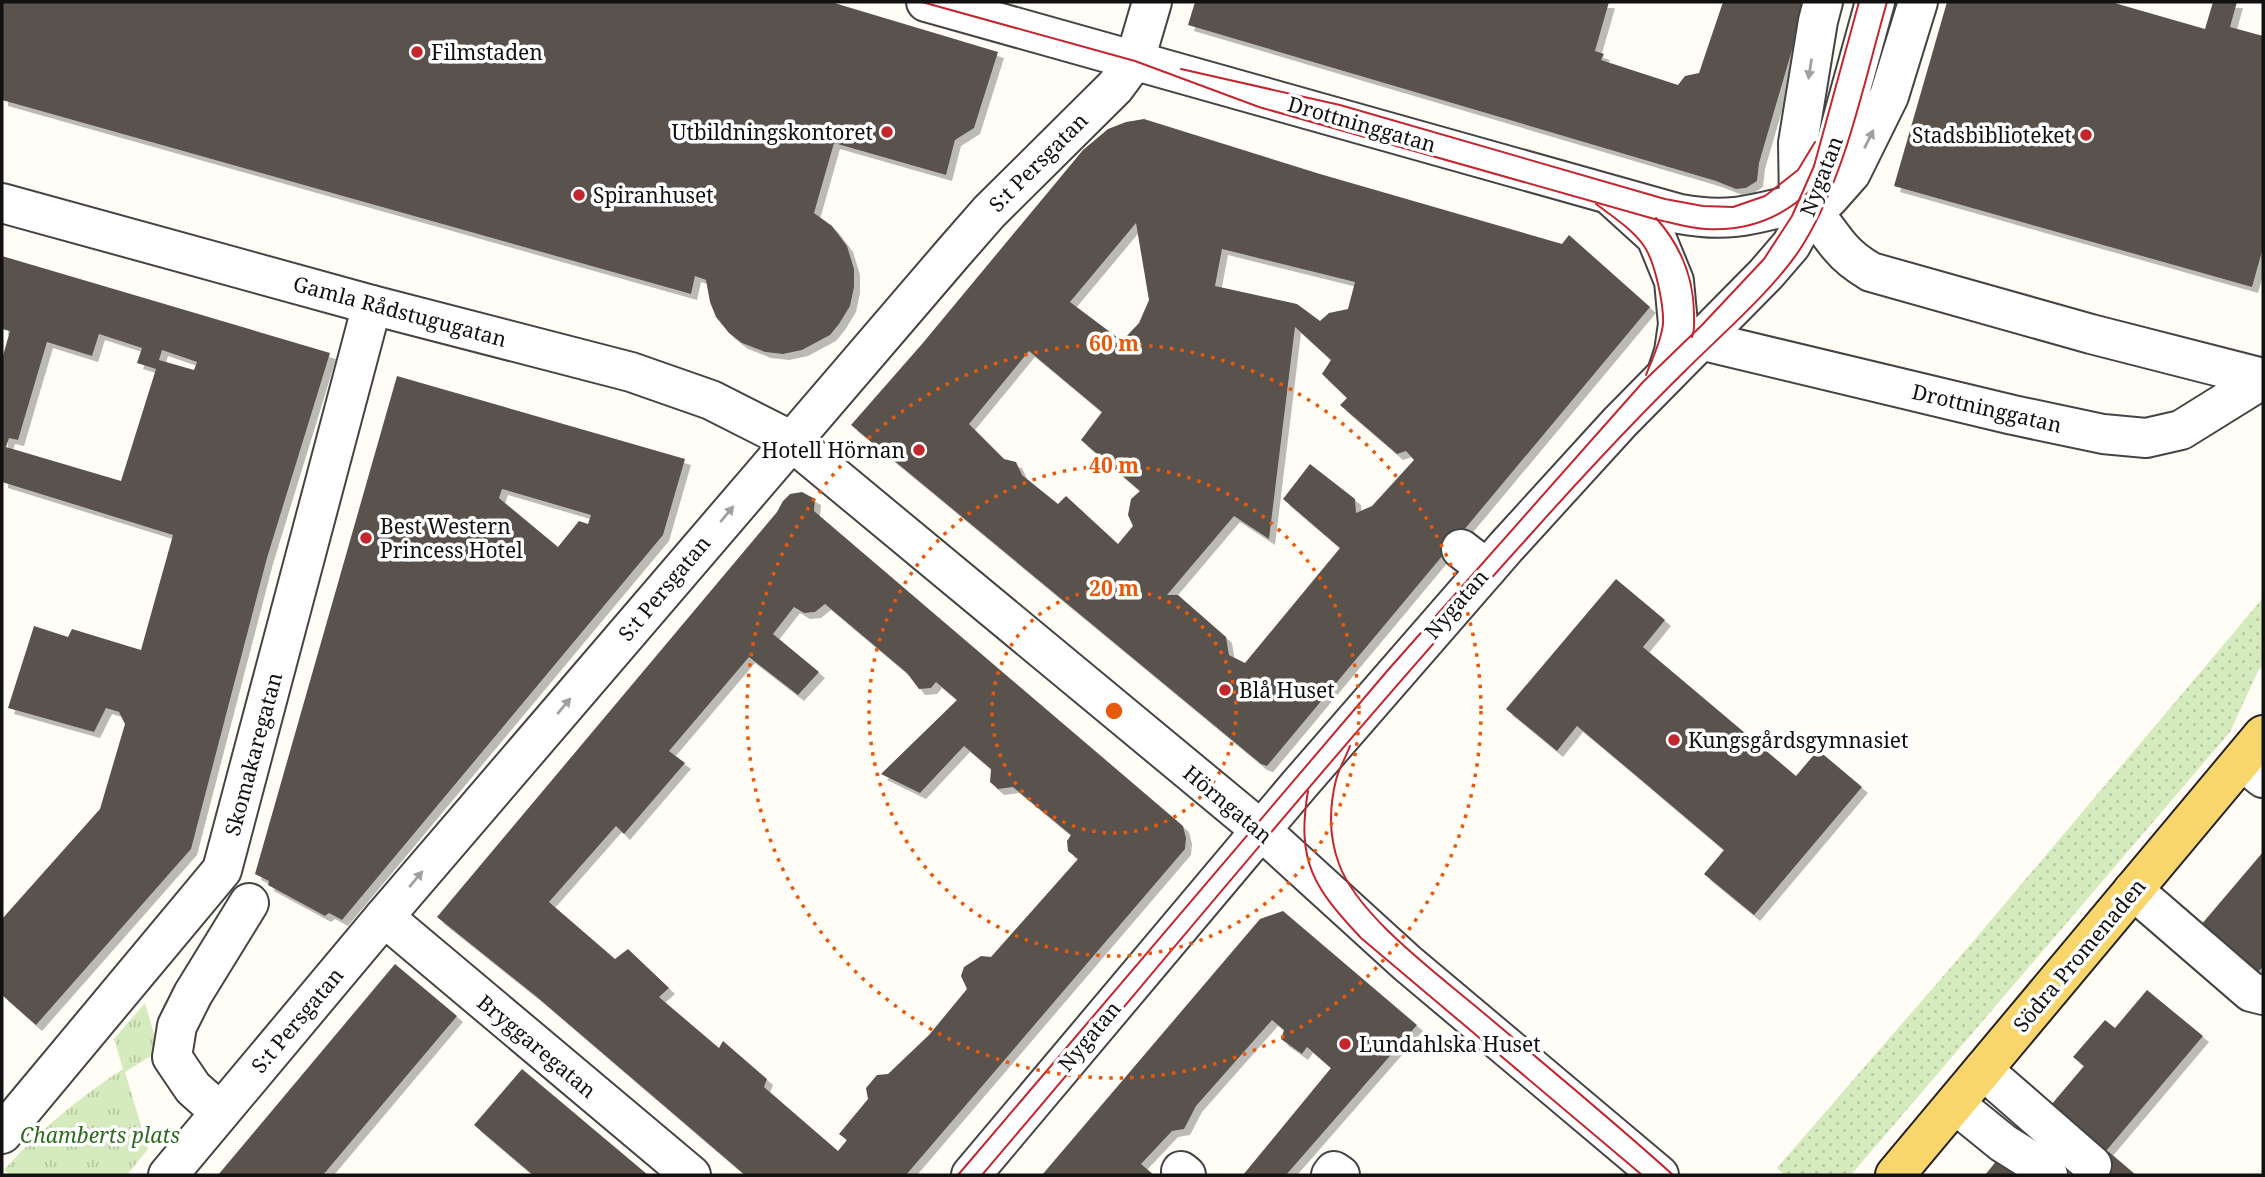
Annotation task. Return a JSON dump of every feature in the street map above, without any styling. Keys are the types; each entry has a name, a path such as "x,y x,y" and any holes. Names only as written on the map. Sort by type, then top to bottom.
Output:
{"main road":[{"name":"Södra Promenaden","path":"1895,1175 2133,891 2256,758"}],"street":[{"name":"Drottninggatan","path":"926,2 1680,214 1726,219 1805,206 1840,247 1857,264 1871,272 2091,334 2263,378"},
{"name":"S:t Persgatan","path":"168,1175 384,916 790,440 989,212 1115,87 1135,60 1152,2"},
{"name":"Nygatan","path":"1805,206 1798,143 1823,2"},
{"name":"Nygatan","path":"971,1175 1262,831 1474,559 1581,463 1783,255 1805,206 1828,172 1875,2"},
{"path":"1805,206 1826,200 1850,173 1889,96 1918,2"},
{"path":"1606,193 1656,237 1674,281 1678,324 1674,352 1667,373"},
{"name":"Gamla Rådstugugatan","path":"2,203 372,305 631,372 711,400 790,440"},
{"name":"Skomakaregatan","path":"2,1134 222,870 372,305"},
{"name":"Drottninggatan","path":"1700,340 2013,415 2102,434 2146,438 2180,430 2263,378"},
{"name":"Hörngatan","path":"790,440 1262,831 1407,963 1649,1172"},
{"path":"2133,891 2251,992 2263,995"},
{"path":"220,1112 193,1088 172,1057 177,1026 193,993 248,903"},
{"name":"Bryggaregatan","path":"384,916 691,1175"},
{"path":"1983,1070 2092,1165"},
{"path":"1955,1104 2048,1175"},
{"path":"1331,1175 1335,1171 1340,1175"}],"green space":[{"path":"2263,598 2263,665 2230,732 1851,1175 1785,1175 1777,1168 1971,944"},
{"name":"Chamberts plats","path":"145,1003 159,1051 125,1072 148,1149 127,1175 10,1175 4,1170 31,1141 90,1091 123,1069 114,1039"}],"building":[{"name":"Spiranhuset","path":"2,2 831,2 998,52 974,128 955,140 946,175 834,143 814,213 832,226 847,246 854,269 850,306 830,335 802,350 783,354 765,352 742,343 729,333 716,317 706,280 695,276 691,294 2,100"},
{"path":"1195,2 1609,2 1595,51 1604,54 1601,60 1678,85 1685,76 1699,73 1723,2 1806,2 1759,163 1757,181 1746,188 1736,189 1188,25"},
{"name":"Stadsbiblioteket","path":"1947,2 2111,2 2205,29 2213,2 2237,2 2230,27 2263,36 2263,248 2252,287 1894,186"},
{"path":"1144,119 1320,174 1562,244 1569,235 1650,307 1267,766 1261,764 851,425 1083,150 1108,129","holes":["1136,223 1149,300 1139,323 1122,341 1070,302","1222,249 1355,282 1348,309 1329,313 1320,321 1297,304 1215,286","1295,327 1331,360 1322,374 1347,398 1340,405 1397,454 1406,451 1414,460 1372,506 1356,513 1355,499 1310,464 1283,499 1340,548 1245,663 1229,655 1226,637 1178,595 1167,595 1234,516 1269,539","1029,351 1102,412 1081,440 1140,491 1131,499 1128,515 1133,526 1118,544 1066,496 1058,504 1022,475 1016,462 1004,459 969,424"]},
{"path":"2,256 330,353 267,558 191,849 36,1025 2,995 2,919 100,809 125,724 119,712 106,708 94,732 8,708 34,626 68,637 72,629 141,650 173,535 2,482 2,359 10,331 2,329","holes":["99,334 142,348 137,363 156,369 121,481 6,447 9,438 18,440 47,342 92,356","162,350 197,362 194,370 159,360"]},
{"path":"397,376 685,459 663,535 342,920 329,913 325,916 268,885 269,881 255,874","holes":["502,489 591,515 588,524 579,521 558,547 499,498"]},
{"path":"802,492 815,499 814,511 1183,826 1186,838 1185,849 906,1175 745,1175 537,997 437,917 790,494","holes":["825,604 907,673 919,689 931,688 936,682 957,700 881,774 920,793 964,746 991,769 990,782 998,789 1013,787 1071,835 1067,841 1068,851 1078,859 991,957 981,956 964,967 961,976 967,989 929,1035 888,1074 877,1075 866,1088 868,1099 839,1134 847,1140 838,1151 764,1087 767,1079 723,1041 719,1048 659,997 669,988 628,949 615,959 549,902 616,826 624,834 685,763 669,751 749,657 798,695 819,672 773,634 794,607 804,613 815,612"]},
{"name":"Kungsgårdsgymnasiet","path":"1616,579 1665,620 1643,647 1796,776 1818,750 1862,787 1754,915 1704,874 1724,850 1577,726 1557,751 1506,709"},
{"path":"2263,852 2263,966 2252,980 2195,932"},
{"name":"Lundahlska Huset","path":"1283,911 1417,1025 1286,1175 1243,1175 1331,1068 1307,1047 1302,1054 1281,1039 1284,1030 1272,1020 1196,1106 1184,1129 1172,1131 1141,1164 1154,1175 1042,1175 1260,919"},
{"path":"395,964 457,1016 323,1175 218,1175"},
{"path":"2147,990 2203,1036 2106,1151 2051,1105 2084,1066 2073,1057 2105,1020 2115,1028"},
{"path":"522,1069 648,1175 533,1175 474,1125"},
{"path":"2109,1152 2136,1175 2089,1175"},
{"path":"2002,1154 2028,1175 1985,1175"}],"tram line":[{"path":"922,2 1135,61 1259,107 1658,220 1695,228 1727,229 1764,221 1796,203 1810,191 1835,160"},
{"path":"958,1175 1388,670 1643,382 1764,259 1792,216 1814,166 1859,2"},
{"path":"982,1175 1322,772 1461,613 1607,451 1780,276 1804,243 1832,186 1862,94 1887,2"},
{"path":"1181,69 1340,105 1665,199 1703,206 1733,207 1765,196 1798,170 1815,142"},
{"path":"1596,204 1622,223 1639,240 1648,253 1655,273 1663,324 1646,375"},
{"path":"1656,218 1679,252 1689,276 1693,302 1692,337"},
{"path":"1350,746 1334,791 1332,833 1339,864 1364,905 1404,946 1673,1175"},
{"path":"1308,791 1305,816 1307,856 1312,872 1331,904 1361,938 1642,1175"}],"place":[{"name":"Filmstaden","path":"417,52"},
{"name":"Utbildningskontoret","path":"887,132"},
{"name":"Stadsbiblioteket","path":"2086,135"},
{"name":"Spiranhuset","path":"579,195"},
{"name":"Hotell Hörnan","path":"919,450"},
{"name":"Best Western Princess Hotel","path":"366,538"},
{"name":"Blå Huset","path":"1225,690"},
{"name":"Kungsgårdsgymnasiet","path":"1674,740"},
{"name":"Lundahlska Huset","path":"1345,1044"}]}
